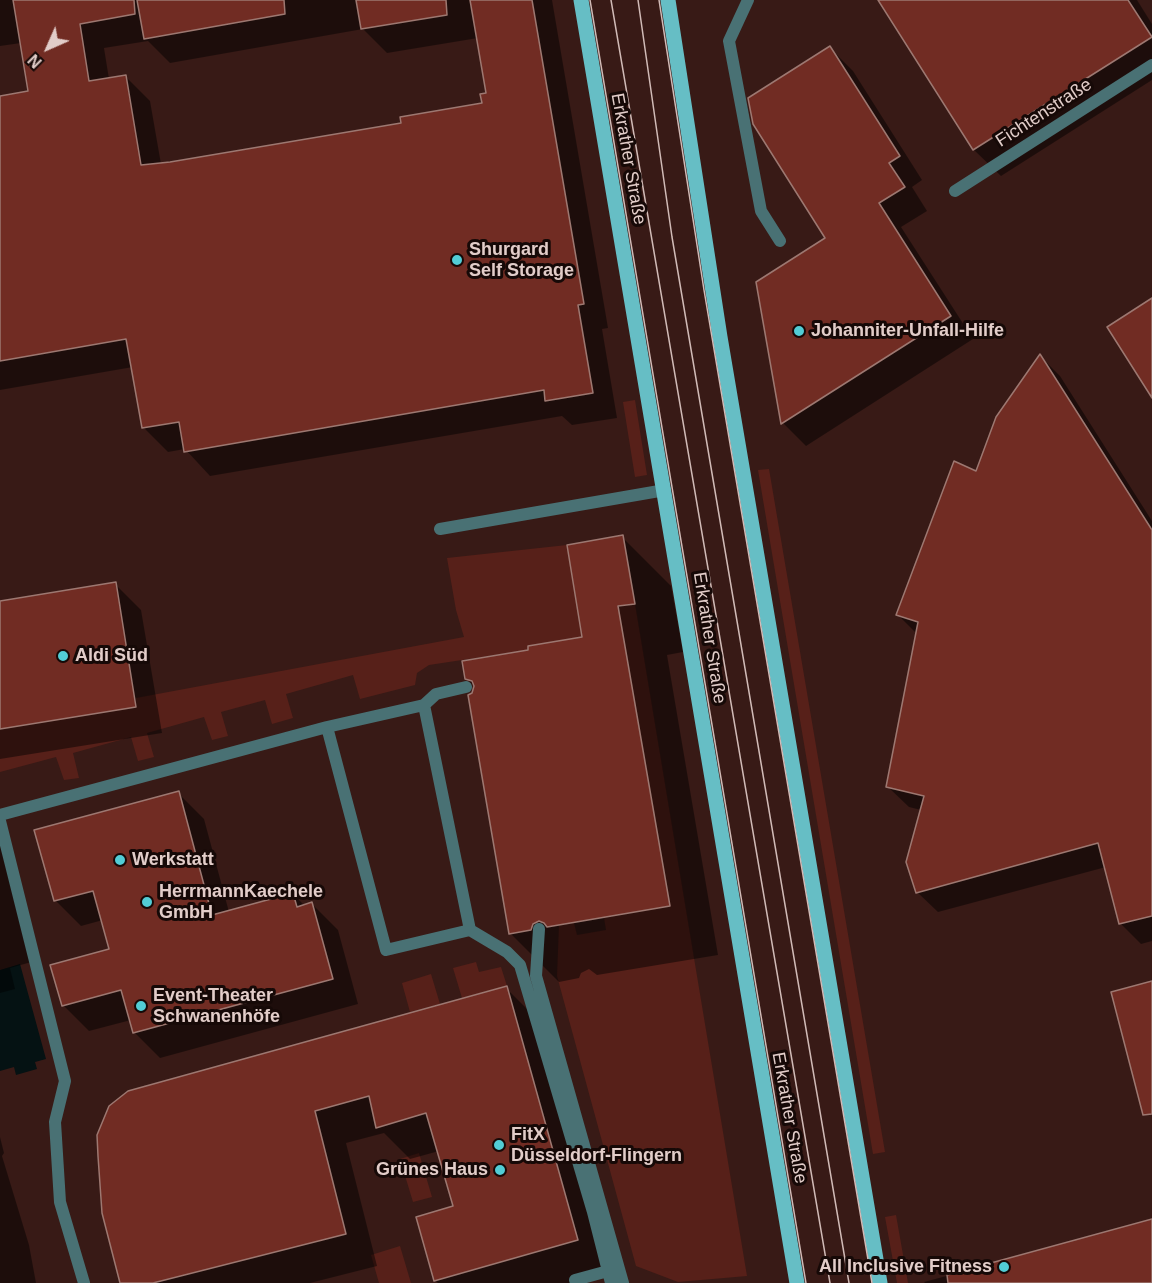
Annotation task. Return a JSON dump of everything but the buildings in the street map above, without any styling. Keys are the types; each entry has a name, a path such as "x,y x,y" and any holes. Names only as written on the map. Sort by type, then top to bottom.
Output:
{"main road":[{"name":"Erkrather Straße","path":"581,0 797,1283"},
{"path":"668,0 730,395 880,1283"}],"lane":[{"path":"748,0 729,41 761,211 780,242"},
{"name":"Fichtenstraße","path":"956,191 1152,65"},
{"path":"441,530 665,490"},
{"path":"0,815 327,727 424,705 436,694 466,687"},
{"path":"424,705 470,930"},
{"path":"327,727 386,950 470,930 507,952 531,978 623,1283"},
{"path":"0,820 64,1081 55,1122 60,1202 84,1283"},
{"path":"539,929 531,978 609,1277 575,1280"}],"shaded area":[{"path":"635,400 647,475 635,477 623,402"},
{"path":"769,469 885,1152 873,1154 758,470"},
{"path":"567,545 579,613 635,604 747,1276 678,1282 636,1266 557,976 559,925 574,923 577,935 606,930 604,918 670,906 623,634 558,645 528,646 528,650 429,665 417,673 415,685 360,699 353,675 286,694 293,718 272,724 265,700 221,712 228,736 212,740 204,717 147,733 154,757 138,761 131,737 73,753 79,778 64,780 56,757 0,772 0,729 136,707 136,698 464,637 456,610 447,558"},
{"path":"476,962 479,972 501,967 507,986 462,998 453,968"},
{"path":"20,964 46,1059 35,1062 37,1069 16,1075 14,1067 0,1071 0,970"},
{"path":"431,974 440,1004 410,1012 402,983"},
{"path":"419,1153 432,1197 413,1202 400,1159"},
{"path":"896,1215 908,1283 897,1283 885,1217"},
{"path":"400,1246 411,1283 379,1283 371,1255"}],"tram line":[{"path":"590,0 806,1283"},
{"path":"611,0 830,1283"},
{"path":"638,0 672,237 849,1283"},
{"path":"659,0 704,290 872,1283"}],"place":[{"name":"Shurgard Self Storage","path":"457,260"},
{"name":"Johanniter-Unfall-Hilfe","path":"799,331"},
{"name":"Aldi Süd","path":"63,656"},
{"name":"Werkstatt","path":"120,860"},
{"name":"HerrmannKaechele GmbH","path":"147,902"},
{"name":"Event-Theater Schwanenhöfe","path":"141,1006"},
{"name":"FitX Düsseldorf-Flingern","path":"499,1145"},
{"name":"Grünes Haus","path":"500,1170"},
{"name":"All Inclusive Fitness","path":"1004,1267"}]}
